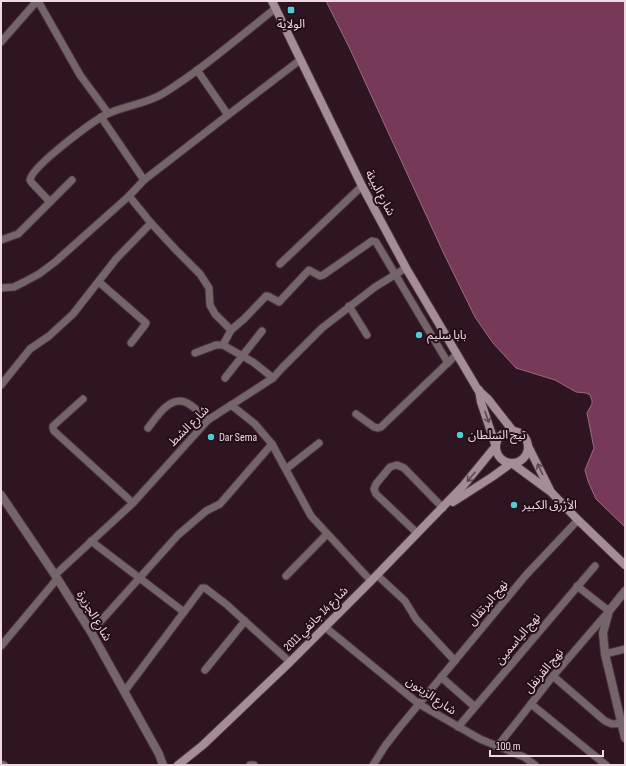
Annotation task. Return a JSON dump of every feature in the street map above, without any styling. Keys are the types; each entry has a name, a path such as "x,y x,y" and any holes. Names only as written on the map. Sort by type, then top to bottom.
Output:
{"main road":[{"name":"شارع البيئة","path":"274,4 362,186 406,268 478,390 495,445"},
{"name":"شارع البيئة","path":"478,390 488,399 513,431"},
{"path":"551,492 523,436 513,431 504,433 497,439 495,445 498,456 501,460 511,464 551,492 625,565"},
{"name":"شارع 14 جانفي 2011","path":"178,765 203,745 290,662 377,575 443,508 477,470 495,445"},
{"path":"511,464 522,460 528,451 528,446"},
{"name":"شارع 14 جانفي 2011","path":"443,508 511,464"},
{"name":"شارع 14 جانفي 2011","path":"188,765 203,745"}],"street":[{"path":"1,42 38,1 80,75 144,180"},
{"path":"50,202 30,180 32,174 64,144 105,115 157,97 197,70 274,4"},
{"path":"1,30 7,35"},
{"path":"1,288 14,287 39,274 55,262 129,196 144,180 300,60"},
{"path":"197,70 228,114"},
{"path":"1,240 18,234 72,180"},
{"path":"280,264 362,186"},
{"path":"129,196 151,223 200,274 209,288 210,305 215,314 231,330"},
{"path":"1,385 30,349 62,326 120,255 151,223"},
{"path":"223,345 231,330 266,296 279,302 307,272 311,270 320,276 323,275 372,241 376,242 448,363"},
{"name":"شارع الشط","path":"1,646 56,577 91,541 133,503 208,420 274,378 322,328 375,287 406,268"},
{"path":"99,282 146,323 131,343"},
{"path":"349,306 367,335"},
{"path":"225,378 262,331"},
{"path":"195,353 216,345 223,345 253,362 274,378"},
{"path":"356,414 374,427 381,427 457,354"},
{"path":"83,399 53,426 54,431 133,503"},
{"path":"148,428 164,408 174,402 181,401 187,402 208,420"},
{"path":"231,404 255,424 272,444 307,510 327,534 371,581"},
{"path":"286,469 319,443"},
{"path":"91,632 178,535 206,511 220,504 272,444"},
{"path":"417,534 376,494 374,489 376,484 390,468 397,465 404,468 443,508"},
{"name":"شارع الجزيرة","path":"1,495 91,632 159,754 163,765"},
{"name":"نهج البرتقال","path":"373,765 385,746 526,575 578,520"},
{"path":"286,576 327,534"},
{"path":"91,541 184,612"},
{"name":"نهج الياسمين","path":"458,727 474,706 596,566"},
{"path":"377,575 405,601 416,619 455,660"},
{"path":"577,586 609,611"},
{"path":"124,692 202,588 205,588 245,621 290,662"},
{"path":"623,596 609,611 602,633 605,654 624,724 625,738"},
{"name":"نهج القرنفل","path":"497,747 553,676 609,611"},
{"path":"205,670 245,621"},
{"name":"شارع الزيتون","path":"325,627 419,704 458,727 497,747 524,757 534,765"},
{"path":"605,654 625,649"},
{"path":"553,676 605,721 612,724 624,724"},
{"path":"441,677 474,706"},
{"path":"531,704 606,765"},
{"name":"شارع الجزيرة","path":"159,754 168,765"}],"shaded area":[{"path":"326,1 625,1 625,527 596,499 585,470 594,448 587,413 592,404 590,395 576,392 555,380 516,368 493,343 475,317 444,254 350,49"}],"place":[{"name":"الولاية","path":"291,10"},
{"name":"بابا سليم","path":"419,335"},
{"name":"تيج السلطان","path":"460,435"},
{"name":"Dar Sema","path":"211,437"},
{"name":"الأزرق الكبير","path":"514,505"}]}
